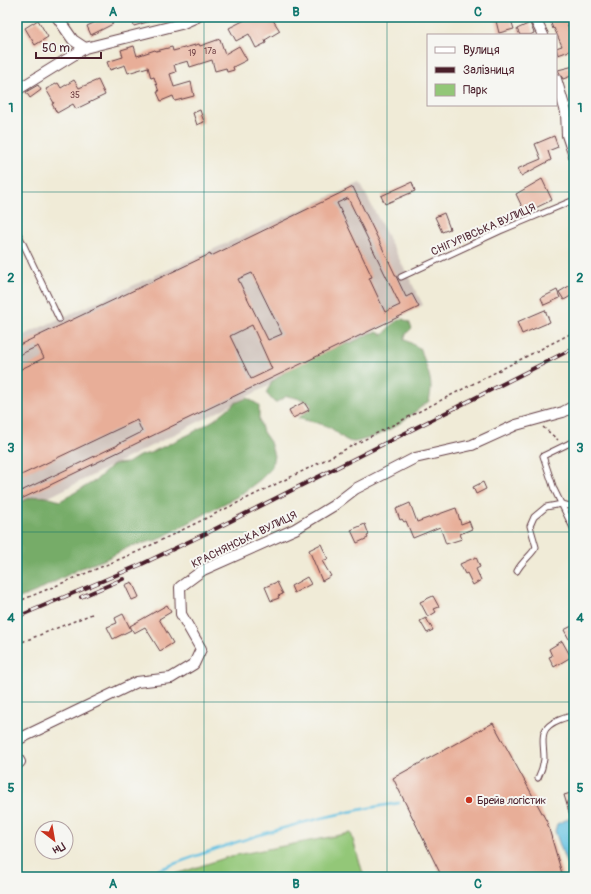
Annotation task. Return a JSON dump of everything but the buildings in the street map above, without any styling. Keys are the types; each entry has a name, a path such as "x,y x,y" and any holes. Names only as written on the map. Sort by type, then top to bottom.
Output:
{"street":[{"path":"57,17 73,40 85,48"},
{"path":"17,90 85,48 181,24 197,17"},
{"path":"534,17 542,34"},
{"path":"557,82 566,112 567,135 574,156"},
{"name":"КРАСНЯНСЬКА ВУЛИЦЯ","path":"17,740 137,682 171,678 194,664 201,649 181,614 180,586 204,570 295,529 333,506 355,489 416,458 472,445 516,425 563,412 574,406"},
{"path":"17,757 20,762 17,764"}],"lane":[{"name":"СНІГУРІВСЬКА ВУЛИЦЯ","path":"401,277 500,231 574,200"},
{"path":"17,231 59,319"},
{"path":"574,441 543,456 554,489 574,530"},
{"path":"517,571 520,565 532,554 536,547 530,526 534,517 546,507 562,504 574,507"},
{"path":"538,778 543,763 543,735 545,729 553,723 574,716"}],"path":[{"path":"17,602 137,552 316,464 574,332"},
{"path":"535,419 564,446"},
{"path":"17,644 92,614"}],"shaded area":[{"path":"360,183 423,305 177,433 17,513 17,338"}],"green space":[{"path":"403,319 409,322 412,328 404,339 421,349 430,378 431,391 429,401 392,428 375,436 357,442 351,442 327,426 298,418 309,410 312,404 301,399 287,396 275,403 266,393 272,382 293,367 338,346 351,343 371,333 377,332 383,335 394,323"},
{"path":"247,398 259,405 259,419 263,432 270,442 274,456 271,469 261,479 240,495 157,540 131,546 106,559 81,568 35,592 17,599 17,504 29,498 38,496 60,501 95,481 114,464 128,463 139,456 150,453 190,434 214,420 235,403"},
{"path":"351,833 364,877 167,877 231,856"}],"water":[{"path":"574,818 574,875 571,876 555,831 557,824"}],"waterway":[{"path":"140,877 203,853 267,832 333,815 399,803"}],"railway":[{"path":"17,617 140,565 211,531 574,348"},
{"path":"81,597 123,579"}],"place":[{"name":"Брейв логістик","path":"469,800"}]}
